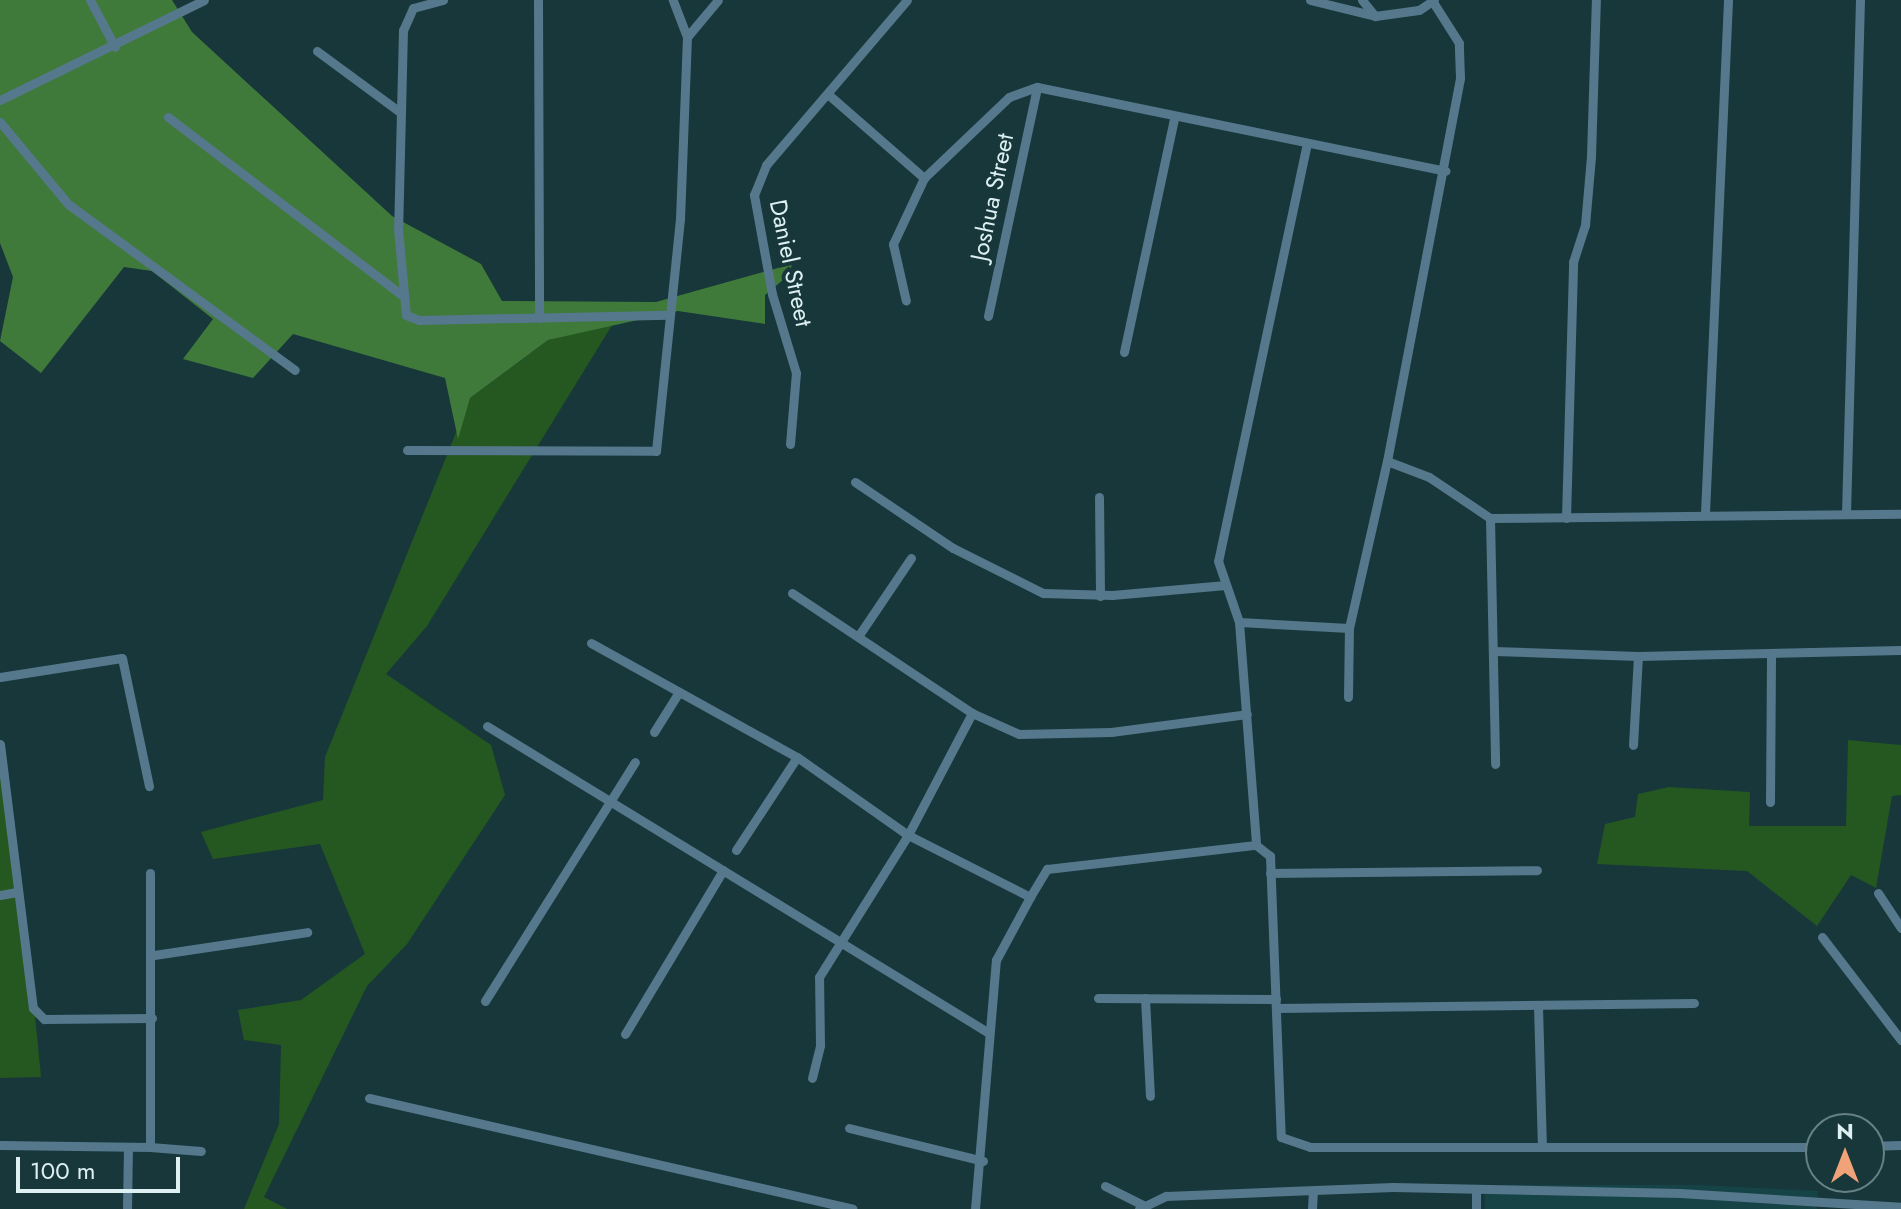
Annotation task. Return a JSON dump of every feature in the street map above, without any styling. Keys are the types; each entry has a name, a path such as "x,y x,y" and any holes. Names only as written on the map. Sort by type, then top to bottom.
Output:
{"street":[{"path":"90,0 115,47"},
{"path":"0,100 115,47 204,0"},
{"path":"400,294 405,21 413,8 443,0"},
{"path":"538,0 539,318"},
{"path":"407,450 651,455 658,445 668,315 680,219 687,37 673,0"},
{"path":"687,37 718,0"},
{"name":"Daniel Street","path":"790,444 796,373 772,294 754,195 766,165 830,96 907,0"},
{"path":"1310,0 1375,16 1434,1 1459,43 1460,78 1445,171 1412,312 1387,461 1349,628 1348,697"},
{"path":"1362,0 1375,16"},
{"path":"1566,518 1573,262 1585,225 1591,156 1596,0"},
{"path":"1705,513 1728,0"},
{"path":"1846,514 1860,0"},
{"path":"317,51 401,113"},
{"path":"906,301 893,244 924,178 1009,97 1037,87 1174,119 1445,171"},
{"name":"Joshua Street","path":"988,316 1037,87"},
{"path":"830,96 924,178"},
{"path":"168,117 400,294 413,320 668,315"},
{"path":"1124,352 1174,119"},
{"path":"0,122 68,204 295,370"},
{"path":"1256,845 1239,622 1218,561 1221,533 1307,143"},
{"path":"1387,461 1429,477 1490,518 1705,513 1901,514"},
{"path":"855,482 1012,581 1065,597 1226,585"},
{"path":"1099,497 1100,596"},
{"path":"1490,518 1495,764"},
{"path":"859,635 911,558"},
{"path":"792,593 972,713 1019,734 1111,732 1247,714"},
{"path":"1239,622 1349,628"},
{"path":"591,643 797,757 908,835 1030,897"},
{"path":"1494,651 1638,656 1901,650"},
{"path":"1770,802 1771,654"},
{"path":"0,677 108,656 122,658 149,786"},
{"path":"1633,745 1638,656"},
{"path":"654,732 679,692"},
{"path":"812,1078 820,1045 819,977 908,835 972,713"},
{"path":"487,726 989,1033"},
{"path":"0,744 17,892 37,1014 152,1018"},
{"path":"736,850 797,757"},
{"path":"485,1001 635,762"},
{"path":"975,1209 983,1161 996,960 1047,869 1256,845 1267,850 1270,873 1285,1143 1805,1147"},
{"path":"625,1034 723,870"},
{"path":"1270,873 1537,870"},
{"path":"150,873 154,955 150,1147"},
{"path":"0,895 17,892"},
{"path":"1878,893 1901,928"},
{"path":"154,955 307,932"},
{"path":"1822,937 1901,1040"},
{"path":"1098,998 1276,1004 1538,1006 1694,1003"},
{"path":"1145,998 1150,1096"},
{"path":"1538,1006 1542,1146"},
{"path":"369,1098 852,1209"},
{"path":"849,1128 983,1161"},
{"path":"0,1145 150,1147 201,1151"},
{"path":"127,1209 128,1147"},
{"path":"1105,1186 1141,1207 1166,1196 1476,1189 1680,1193 1901,1207"},
{"path":"1476,1189 1476,1209"},
{"path":"1312,1209 1313,1191"}],"shaded area":[{"path":"1502,1185 1700,1185 1818,1193 1817,1209 1485,1209 1485,1193"}],"green space":[{"path":"0,0 172,0 192,32 392,216 481,264 502,301 656,302 792,264 789,275 765,295 765,324 678,311 548,340 470,398 458,439 445,378 293,334 253,378 183,359 213,319 152,271 124,267 41,373 0,341 13,277 0,243"},
{"path":"614,322 427,626 386,674 491,745 505,795 407,944 367,986 264,1197 287,1209 244,1209 279,1124 281,1045 244,1040 238,1010 301,1000 365,954 320,844 213,859 201,832 323,800 325,757 470,398 548,340"},
{"path":"1848,740 1901,745 1901,795 1892,796 1876,888 1851,875 1817,926 1747,871 1597,864 1605,824 1635,817 1638,794 1669,787 1750,792 1749,826 1846,826"},
{"path":"0,753 35,1015 41,1077 0,1078"}]}
